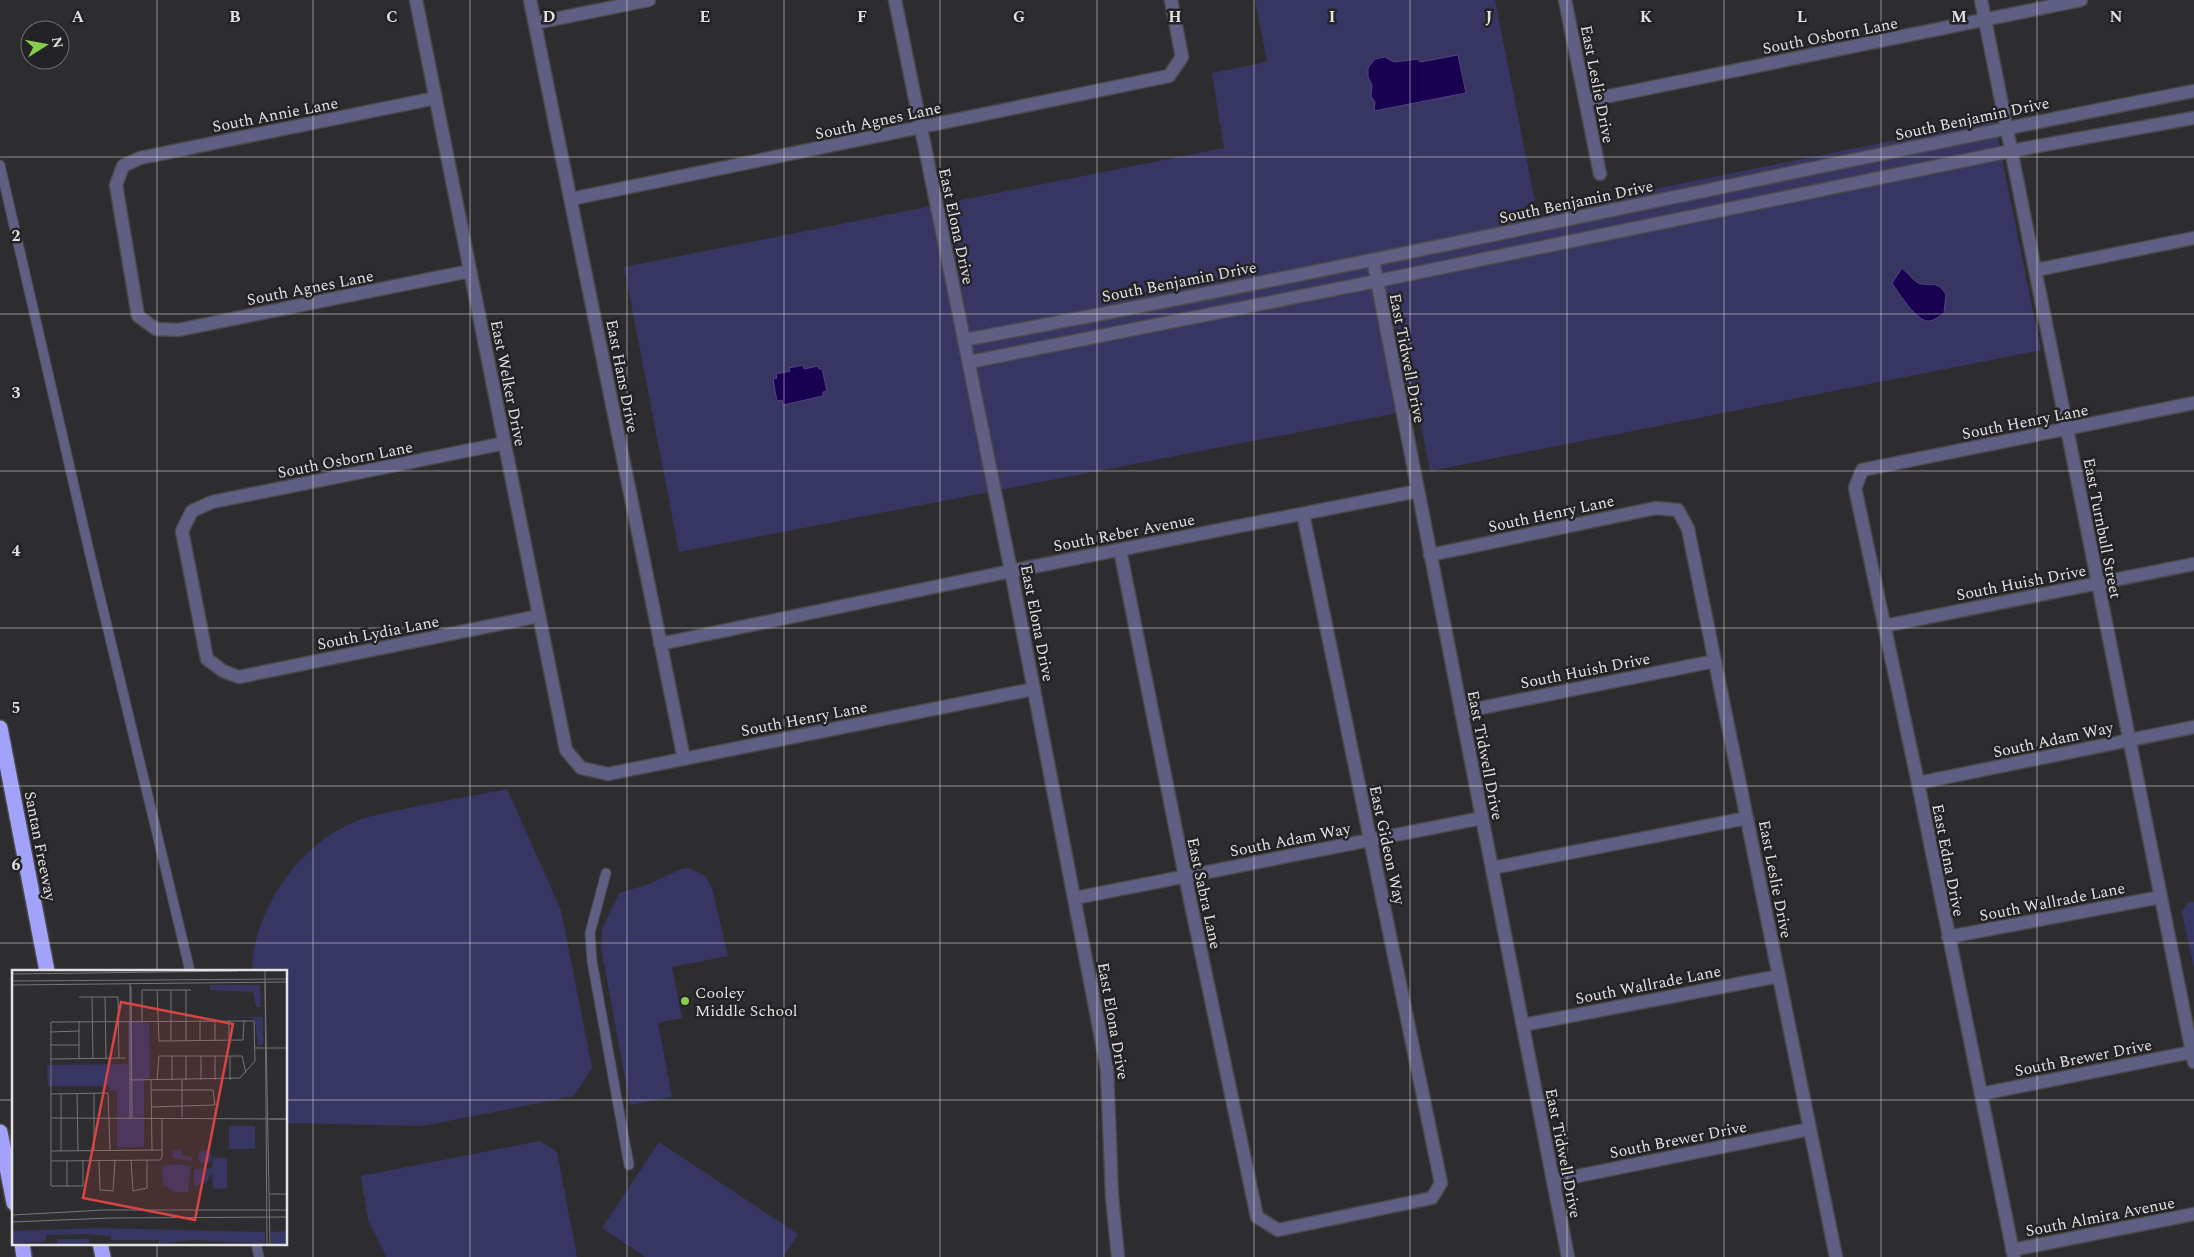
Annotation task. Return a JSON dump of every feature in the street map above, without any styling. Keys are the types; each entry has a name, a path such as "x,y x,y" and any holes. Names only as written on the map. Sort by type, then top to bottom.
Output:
{"highway":[{"name":"Santan Freeway","path":"0,728 47,970"},
{"path":"0,1132 12,1193"},
{"path":"22,1244 24,1257"},
{"path":"100,1244 103,1257"}],"street":[{"name":"East Welker Drive","path":"416,0 566,750 581,768"},
{"name":"East Hans Drive","path":"530,0 684,759"},
{"path":"535,23 649,0"},
{"name":"East Elona Drive","path":"895,0 1011,571 1108,1068 1112,1196 1118,1257"},
{"name":"South Agnes Lane","path":"571,199 1169,76 1182,57 1171,0"},
{"name":"East Leslie Drive","path":"1565,0 1600,174"},
{"name":"East Turnbull Street","path":"1981,0 2193,1057"},
{"name":"South Osborn Lane","path":"1585,101 2081,0"},
{"name":"South Benjamin Drive","path":"964,340 1373,260 2006,127 2194,91"},
{"name":"South Annie Lane","path":"156,329 138,316 116,185 123,166 140,158 436,98"},
{"path":"969,362 1377,281 2011,151 2194,118"},
{"path":"2036,270 2194,238"},
{"name":"East Tidwell Drive","path":"1373,260 1568,1257"},
{"name":"South Agnes Lane","path":"156,329 178,330 470,271"},
{"name":"South Henry Lane","path":"1862,470 2194,403"},
{"name":"South Osborn Lane","path":"223,672 208,659 182,531 192,510 212,502 505,443"},
{"name":"East Edna Drive","path":"1862,470 1855,488 1918,783 2013,1254"},
{"name":"South Reber Avenue","path":"660,644 1011,571 1418,491"},
{"name":"South Henry Lane","path":"1430,555 1656,508 1678,510"},
{"name":"East Leslie Drive","path":"1678,510 1688,529 1836,1257"},
{"name":"East Gideon Way","path":"1278,1230 1432,1198 1442,1183 1303,514"},
{"name":"East Sabra Lane","path":"1120,550 1185,876 1257,1217 1278,1230"},
{"name":"South Huish Drive","path":"1884,626 2194,564"},
{"name":"South Lydia Lane","path":"223,672 239,677 539,616"},
{"name":"South Huish Drive","path":"1461,712 1715,661"},
{"name":"South Henry Lane","path":"581,768 608,774 1034,689"},
{"name":"South Adam Way","path":"1918,783 2194,727"},
{"name":"South Adam Way","path":"1075,898 1482,818"},
{"path":"1492,868 1746,818"},
{"name":"South Wallrade Lane","path":"1948,937 2161,897"},
{"name":"South Wallrade Lane","path":"1523,1025 1779,976"},
{"name":"South Brewer Drive","path":"1980,1094 2193,1057"},
{"name":"South Brewer Drive","path":"1554,1181 1810,1130"},
{"name":"South Almira Avenue","path":"2013,1254 2194,1214"}],"lane":[{"path":"0,165 92,565 190,970"},
{"path":"606,874 590,933 592,961 629,1165"},
{"path":"256,1244 259,1257"}],"shaded area":[{"path":"1255,0 1495,0 1537,213 1994,120 2041,350 1430,471 1418,409 679,552 624,267 1224,148 1212,73 1267,62"},
{"path":"1458,55 1466,93 1374,111 1375,102 1371,96 1372,85 1368,77 1368,68 1375,59 1385,57 1394,62 1418,59 1420,62"},
{"path":"1902,268 1919,283 1936,285 1941,288 1946,295 1944,313 1930,321 1925,320 1914,312 1892,283"},
{"path":"803,365 804,369 818,366 819,369 822,369 827,391 823,392 823,396 783,405 782,400 777,401 773,379 777,378 776,374 790,371 789,368"},
{"path":"507,789 561,910 592,1068 574,1096 423,1126 288,1123 288,970 252,970 252,962 261,924 269,906 295,865 324,839 347,825 371,816"},
{"path":"689,868 705,876 712,888 728,956 672,967 682,1018 658,1023 672,1097 630,1105 601,948 602,929 619,893 649,884 682,869"},
{"path":"2188,902 2194,902 2194,969 2182,912"},
{"path":"540,1141 557,1152 577,1257 386,1257 368,1220 361,1176"},
{"path":"659,1142 798,1234 783,1257 645,1257 602,1228"}],"place":[{"name":"Cooley Middle School","path":"685,1001"}]}
